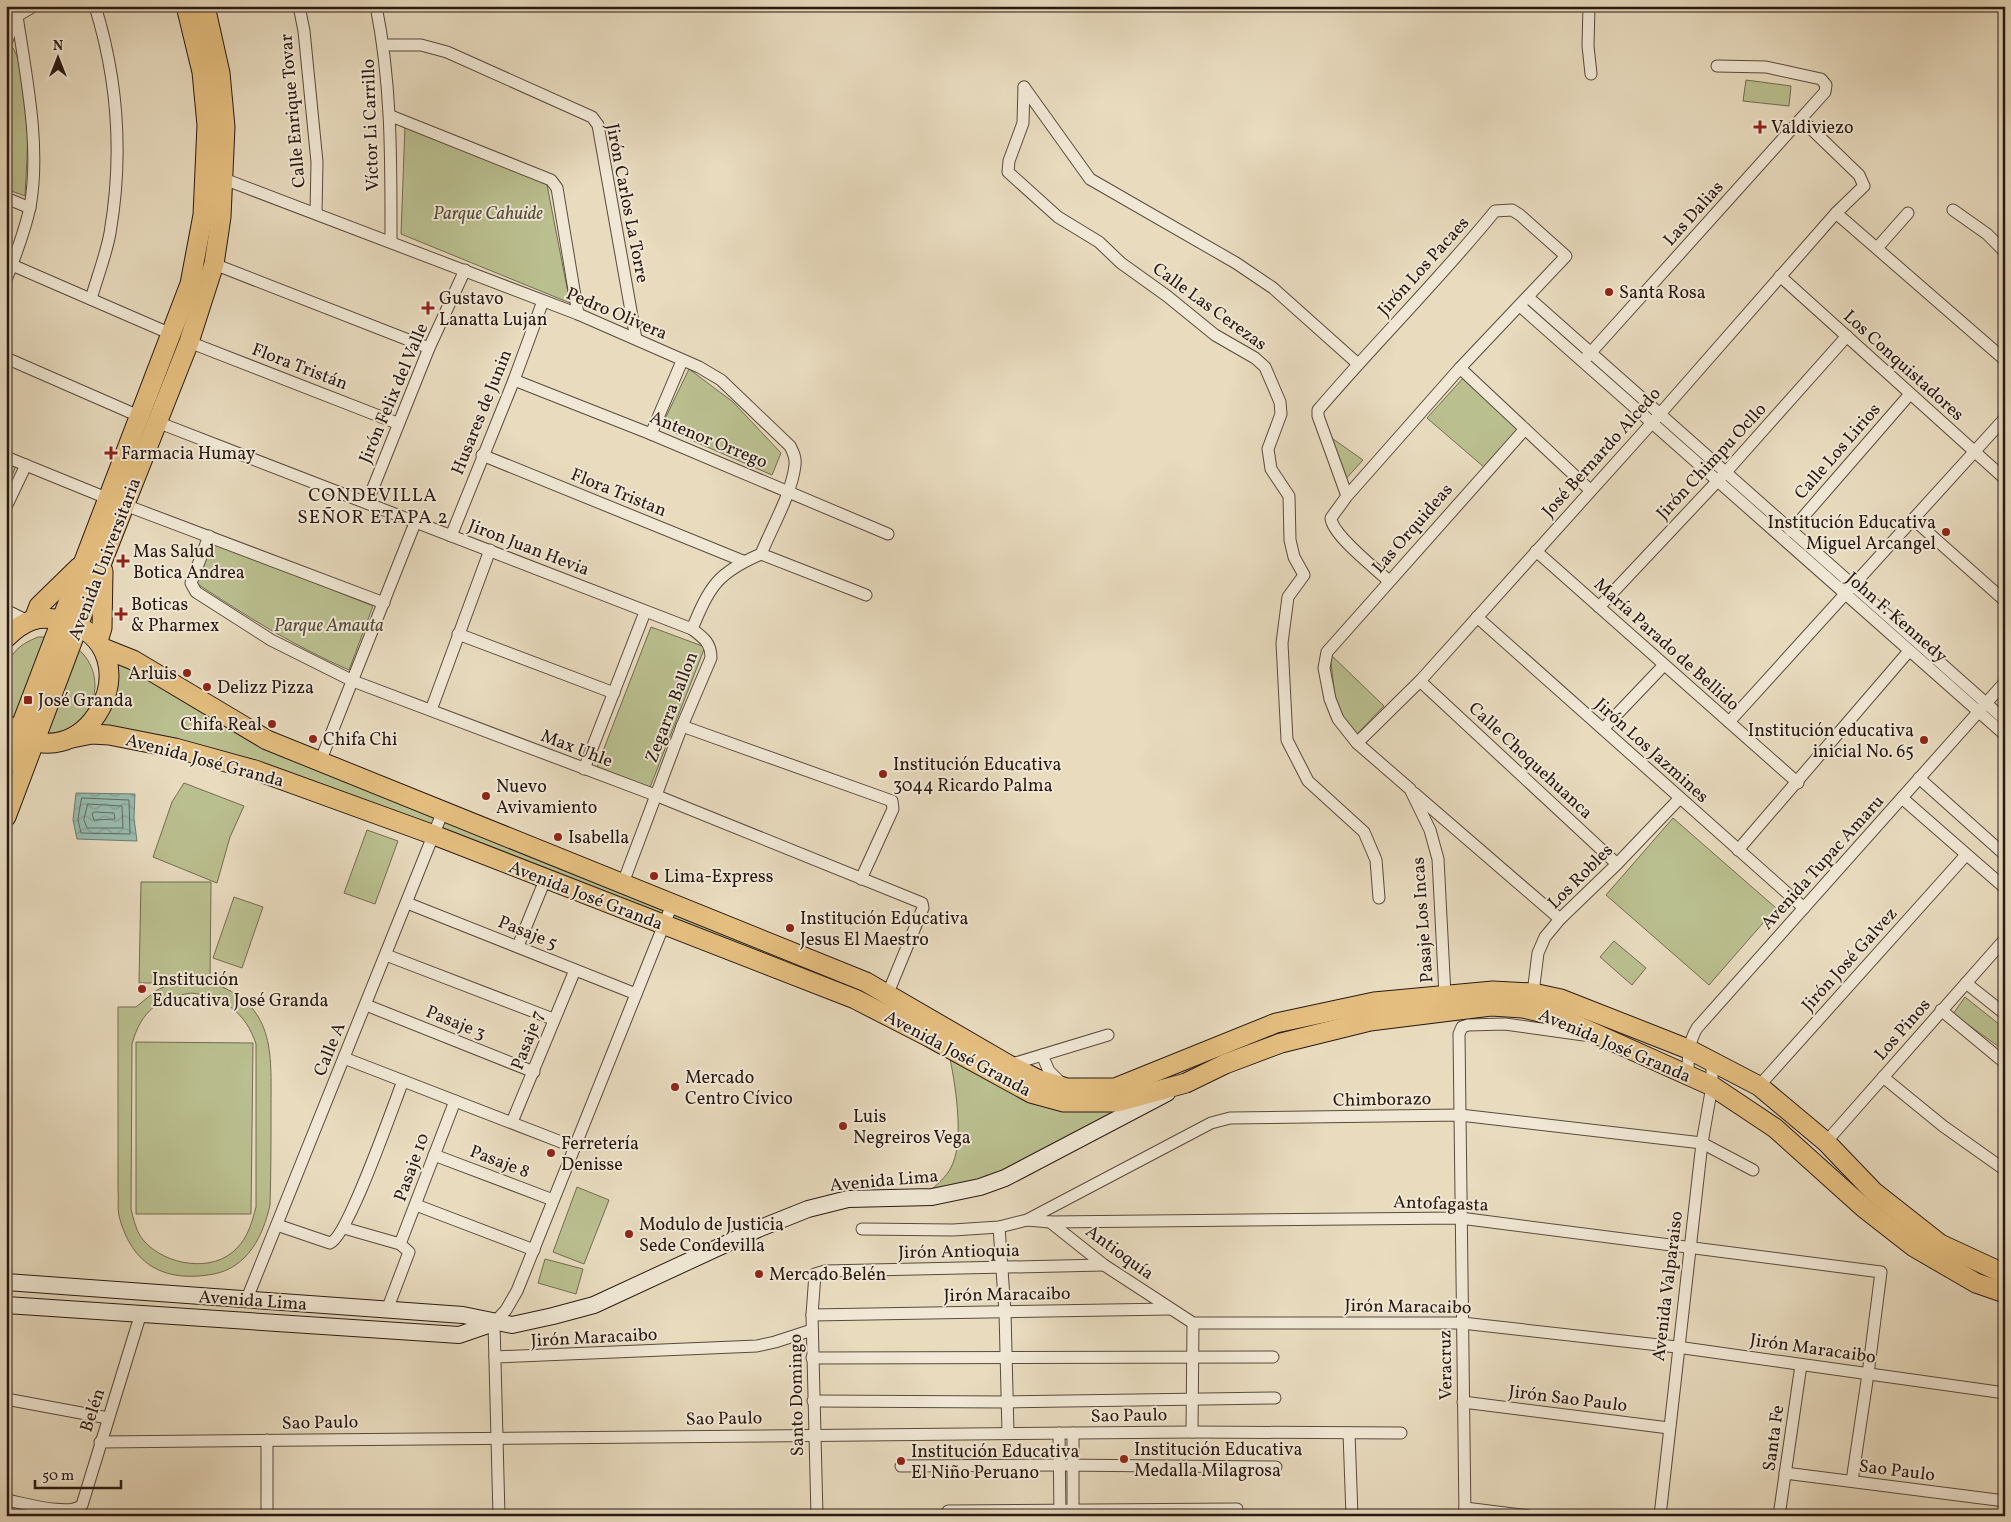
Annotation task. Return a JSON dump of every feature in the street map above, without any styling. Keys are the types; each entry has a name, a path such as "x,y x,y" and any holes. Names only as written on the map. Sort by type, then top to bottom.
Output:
{"main road":[{"name":"Avenida Universitaria","path":"149,420 171,334 190,284 203,214 206,135 202,72 186,6"},
{"name":"Avenida Universitaria","path":"70,623 84,563 117,502 149,420 190,342 214,264 224,179 225,126 220,73 209,7"},
{"name":"Avenida Universitaria","path":"6,765 70,623 104,557 117,502"},
{"path":"15,796 41,758 94,721 106,698 108,674 101,644 104,557"},
{"path":"6,638 29,621 39,606 84,563"},
{"path":"6,613 29,621 70,623"},
{"name":"Avenida José Granda","path":"70,623 101,644 133,660 268,740 866,982 888,993 1009,1065 1037,1079 1067,1088 1115,1088 1276,1023 1374,1002 1492,991 1533,993 1561,999 1688,1049 1759,1086 1826,1142 1874,1192 1940,1244 2005,1274"},
{"name":"Avenida Universitaria","path":"6,817 15,796 20,734"},
{"name":"Avenida José Granda","path":"20,734 65,740 92,734 109,735 175,748 255,770 434,835 545,880 855,999 929,1036 1031,1093 1064,1102 1118,1102 1186,1083 1225,1064 1281,1043 1370,1021 1491,1006 1524,1008 1556,1016 1712,1086 1775,1128 1864,1208 1914,1248 1976,1282 2005,1293"},
{"name":"Avenida Lima","path":"6,1282 246,1301 463,1315 512,1325 594,1305 758,1229 808,1209 848,1199 932,1198 986,1185 1005,1178 1070,1145 1186,1083"},
{"name":"Avenida Lima","path":"6,1305 460,1335 494,1322"}],"street":[{"path":"12,14 34,6"},
{"path":"91,299 110,235 118,155 115,94 105,39 95,6"},
{"name":"Calle Enrique Tovar","path":"299,6 304,31 317,162 316,213"},
{"name":"Víctor Li Carrillo","path":"376,6 384,45 391,116 391,242"},
{"path":"1589,6 1588,46 1591,74"},
{"path":"6,43 12,14"},
{"path":"6,280 30,208 33,130 12,14"},
{"name":"Jirón Carlos La Torre","path":"384,45 421,45 447,52 592,116 598,125 636,339"},
{"name":"Las Dalias","path":"1583,362 1825,92 1826,85 1821,79 1766,67 1717,66"},
{"name":"Calle Las Cerezas","path":"1358,364 1274,288 1236,263 1090,179 1024,87 1023,123 1009,161 1008,172 1058,217 1094,238 1121,263 1168,296 1215,335 1255,358 1265,367 1280,402 1282,414 1268,449 1271,469 1289,496 1290,540 1294,557 1304,575 1288,597 1282,643 1287,740 1308,781 1364,832 1376,860 1379,898"},
{"path":"391,116 551,180 557,188 578,314"},
{"name":"José Bernardo Alcedo","path":"1357,743 1420,681 1590,490 1660,415 1836,213 1864,186 1863,181 1801,119"},
{"name":"Pedro Olivera","path":"224,179 578,314 636,339 721,380 790,446 795,455 795,465 787,491"},
{"path":"6,198 30,208"},
{"name":"Jirón Los Pacaes","path":"1347,496 1318,416 1318,410 1358,364 1447,270 1495,211 1512,210 1520,215 1566,256 1524,301"},
{"path":"1953,210 1986,234 2005,252"},
{"path":"1836,213 2005,360"},
{"path":"1877,248 1908,213"},
{"path":"214,264 429,348"},
{"path":"12,266 171,334"},
{"name":"Jirón Felix del Valle","path":"367,503 397,423 465,270"},
{"name":"Los Conquistadores","path":"1780,276 2005,479"},
{"name":"Husares de Junin","path":"451,536 482,455 514,380 543,301"},
{"path":"1389,581 1333,525 1331,518 1347,496 1460,368 1524,301"},
{"name":"John F. Kennedy","path":"1524,301 1591,353 1854,587 1982,707 2005,735"},
{"name":"John F. Kennedy","path":"1524,301 1583,362 1651,424 1909,651 1982,707 2005,720"},
{"name":"Jirón Chimpu Ocllo","path":"1599,607 1717,482 1847,336"},
{"name":"Flora Tristán","path":"190,342 397,423"},
{"name":"Jiron Juan Hevia","path":"6,358 149,420 692,629"},
{"path":"651,434 682,361"},
{"path":"1460,368 1590,490"},
{"name":"Antenor Orrego","path":"514,380 651,434 888,534"},
{"name":"Calle Los Lirios","path":"1791,531 1910,394"},
{"path":"1729,722 1846,596 2005,418"},
{"name":"Las Orquideas","path":"1327,652 1525,429"},
{"name":"Flora Tristan","path":"482,455 743,561"},
{"path":"6,457 117,502 384,603"},
{"path":"6,507 9,505 26,465"},
{"path":"787,491 761,554 866,595"},
{"path":"1913,520 2005,601"},
{"path":"320,762 415,523"},
{"name":"Max Uhle","path":"209,536 191,583 196,592 271,640 353,681 655,795 861,879 918,900 922,903 923,908 888,993"},
{"path":"431,710 490,550"},
{"name":"María Parado de Bellido","path":"1536,551 1798,783"},
{"name":"Zegarra Ballon","path":"622,883 682,726 711,658 711,649 708,641 692,629 707,594 720,576 743,561 761,554"},
{"path":"584,769 645,612"},
{"name":"Jirón Los Jazmines","path":"1477,618 1804,908"},
{"path":"458,634 614,693"},
{"path":"1738,850 1798,783 1909,651"},
{"name":"Pasaje Los Incas","path":"1327,652 1324,668 1332,704 1338,719 1357,743 1560,919"},
{"path":"1603,730 1664,665"},
{"name":"Calle Choquehuanca","path":"1420,681 1617,864"},
{"name":"Avenida Tupac Amaru","path":"1688,1075 1688,1049 1697,1028 2005,682"},
{"path":"682,726 892,801 893,810 861,879"},
{"path":"1919,778 2005,855"},
{"name":"Pasaje Los Incas","path":"1410,789 1430,830 1438,859 1445,995"},
{"name":"Los Robles","path":"1533,993 1538,953 1546,937 1560,919 1617,864 1680,798"},
{"path":"1902,798 2005,888"},
{"name":"Calle A","path":"246,1301 443,811"},
{"name":"Jirón José Galvez","path":"1759,1086 1966,855"},
{"path":"518,946 545,880"},
{"path":"499,1516 494,1322 506,1310 517,1292 553,1200 568,1172 574,1147 672,902"},
{"name":"Pasaje 5","path":"407,903 636,994"},
{"name":"Los Pinos","path":"1826,1142 2005,938"},
{"path":"386,955 553,1019"},
{"name":"Pasaje 7","path":"512,1122 534,1072 553,1019 575,970"},
{"path":"1966,982 2005,1014"},
{"name":"Pasaje 3","path":"366,1005 534,1072"},
{"path":"1941,1010 2005,1063"},
{"name":"Veracruz","path":"1465,1512 1458,1034 1462,1027 1505,1024 1603,1037"},
{"path":"1009,1065 1108,1035"},
{"path":"1042,1055 1049,1071 1067,1088"},
{"path":"344,1058 574,1147"},
{"name":"Avenida Valparaiso","path":"1660,1516 1677,1347 1702,1143 1712,1086 1712,1061"},
{"path":"1883,1077 1943,1126 2005,1170"},
{"path":"277,1225 330,1243 337,1239 344,1228 403,1081"},
{"name":"Pasaje 10","path":"400,1244 455,1101"},
{"name":"Chimborazo","path":"1027,1220 1220,1120 1460,1115 1702,1143 1753,1170"},
{"name":"Pasaje 8","path":"434,1155 553,1200"},
{"path":"416,1205 534,1250"},
{"name":"Antofagasta","path":"862,1230 999,1227 1027,1220 1050,1222 1460,1218 1881,1272 1868,1374"},
{"name":"Antioquía","path":"1050,1222 1104,1265 1170,1309"},
{"path":"999,1227 1005,1312 1008,1433"},
{"path":"344,1228 400,1244 409,1252 387,1310"},
{"name":"Jirón Antioquia","path":"815,1274 825,1271 1104,1265"},
{"name":"Santo Domingo","path":"815,1274 812,1315 812,1358 817,1516"},
{"path":"1170,1309 1193,1323 1192,1432"},
{"name":"Jirón Maracaibo","path":"812,1315 1170,1309"},
{"name":"Belén","path":"6,1500 49,1512 71,1511 82,1505 141,1313"},
{"name":"Jirón Maracaibo","path":"1193,1323 1462,1322 1677,1347 2005,1392"},
{"name":"Jirón Maracaibo","path":"495,1357 757,1346 812,1330"},
{"path":"812,1358 1273,1357"},
{"name":"Santa Fe","path":"1779,1516 1801,1365"},
{"path":"1852,1481 1868,1374"},
{"path":"813,1401 1007,1402 1275,1398"},
{"path":"6,1399 108,1418"},
{"name":"Jirón Sao Paulo","path":"1463,1402 1669,1428"},
{"name":"Sao Paulo","path":"100,1442 1008,1433 1401,1433"},
{"path":"1059,1433 1060,1513"},
{"path":"1073,1433 1073,1513"},
{"path":"1349,1433 1352,1516"},
{"path":"267,1440 267,1516"},
{"path":"901,1466 1059,1464 1276,1467"},
{"name":"Sao Paulo","path":"1785,1473 2005,1501"},
{"path":"948,1511 1073,1513 1237,1509"},
{"path":"1465,1512 1529,1516"}],"green space":[{"path":"11,45 18,59 26,96 28,139 25,196 6,189 6,56"},
{"path":"1746,80 1791,86 1789,106 1743,101"},
{"name":"Parque Cahuide","path":"405,125 546,180 570,303 401,234"},
{"path":"689,369 733,402 781,453 772,475 661,427"},
{"path":"1465,376 1521,427 1485,468 1427,418"},
{"path":"1326,434 1363,460 1343,482"},
{"path":"6,459 17,463 6,492"},
{"name":"Parque Amauta","path":"212,542 373,606 349,670 271,630 196,583"},
{"path":"651,627 705,647 649,790 596,769"},
{"path":"38,637 50,637 17,721 6,709 6,674 8,665 11,657 17,650"},
{"path":"77,648 88,660 94,674 95,689 92,703 85,715 74,725 61,731 45,733"},
{"path":"1330,654 1384,706 1355,736 1336,706"},
{"path":"111,656 263,744 784,958 781,965 567,884 101,727 100,723"},
{"path":"184,783 244,806 230,837 217,883 153,857 172,802"},
{"path":"1673,818 1776,908 1709,985 1606,895"},
{"path":"367,830 398,841 375,904 344,893"},
{"path":"141,882 211,882 210,982 232,992 247,1003 258,1017 265,1032 271,1068 270,1205 267,1217 258,1239 245,1257 236,1265 214,1274 180,1276 166,1273 153,1267 142,1259 132,1247 119,1216 118,1007 136,1007 157,990 173,983 139,983","holes":["192,993 204,995 224,1003 240,1015 252,1033 256,1044 256,1207 247,1234 241,1244 227,1256 203,1264 176,1261 153,1249 144,1241 137,1230 131,1209 132,1044 136,1032 146,1014 161,1002"]},
{"path":"234,897 263,907 242,968 213,958"},
{"path":"1614,941 1646,968 1632,985 1600,957"},
{"path":"1965,997 2005,1029 2005,1051 1953,1014"},
{"path":"136,1042 253,1043 251,1214 136,1214"},
{"path":"949,1054 1126,1105 1013,1172 931,1190 949,1171 953,1163 958,1139 954,1079"},
{"path":"577,1187 609,1200 584,1264 553,1252"},
{"path":"545,1259 583,1269 576,1294 538,1283"}],"water":[{"path":"76,793 135,794 134,818 137,841 77,839 73,820"}],"place":[{"name":"Valdiviezo","path":"1760,127"},
{"name":"Santa Rosa","path":"1609,292"},
{"name":"Gustavo Lanatta Lujan","path":"428,308"},
{"name":"Farmacia Humay","path":"111,453"},
{"name":"Institución Educativa Miguel Arcangel","path":"1946,532"},
{"name":"Mas Salud Botica Andrea","path":"123,561"},
{"name":"Boticas & Pharmex","path":"121,614"},
{"name":"Arluis","path":"187,673"},
{"name":"Delizz Pizza","path":"207,687"},
{"name":"José Granda","path":"28,700"},
{"name":"Chifa Real","path":"272,724"},
{"name":"Chifa Chi","path":"313,739"},
{"name":"Institución educativa inicial No. 65","path":"1924,740"},
{"name":"Institución Educativa 3044 Ricardo Palma","path":"883,774"},
{"name":"Nuevo Avivamiento","path":"486,796"},
{"name":"Isabella","path":"558,837"},
{"name":"Lima-Express","path":"654,876"},
{"name":"Institución Educativa Jesus El Maestro","path":"790,928"},
{"name":"Institución Educativa José Granda","path":"142,989"},
{"name":"Mercado Centro Cívico","path":"675,1087"},
{"name":"Luis Negreiros Vega","path":"843,1126"},
{"name":"Ferretería Denisse","path":"551,1153"},
{"name":"Modulo de Justicia Sede Condevilla","path":"629,1234"},
{"name":"Mercado Belén","path":"759,1274"},
{"name":"Institución Educativa Medalla Milagrosa","path":"1124,1459"},
{"name":"Institución Educativa El Niño Peruano","path":"901,1461"}],"district":[{"name":"CONDEVILLA SEÑOR ETAPA 2","path":"373,505"}]}
